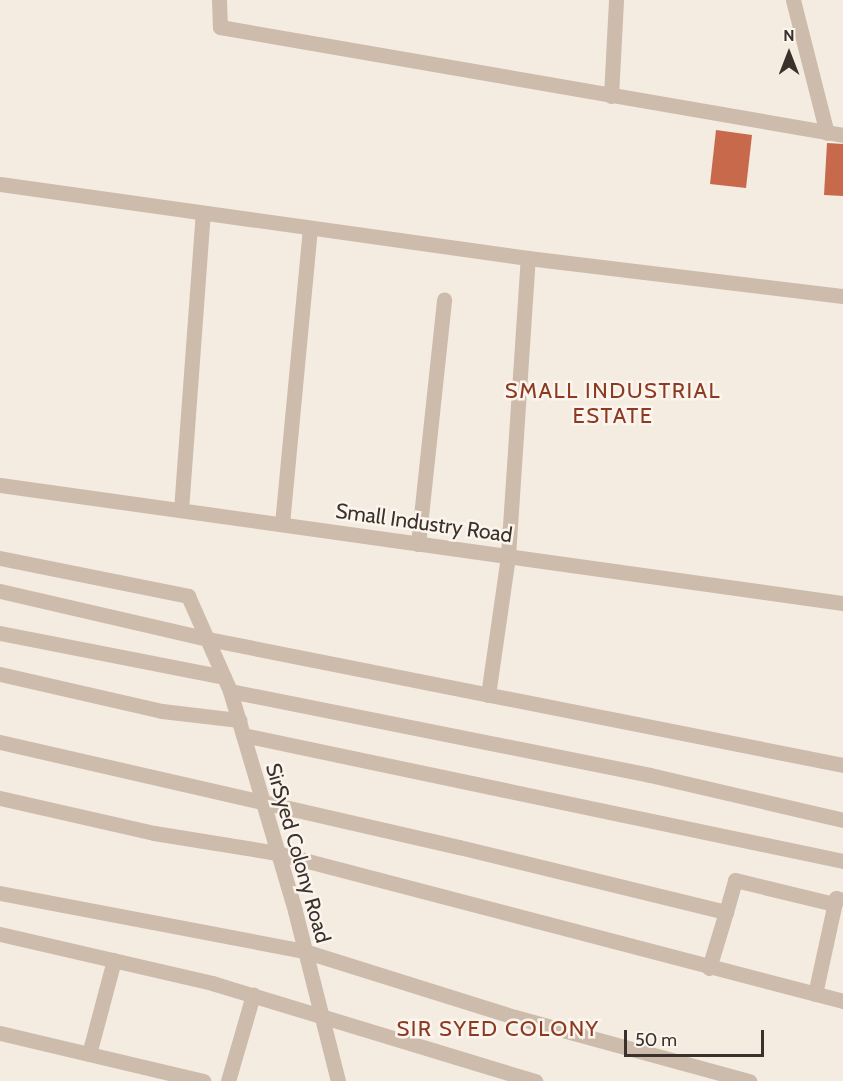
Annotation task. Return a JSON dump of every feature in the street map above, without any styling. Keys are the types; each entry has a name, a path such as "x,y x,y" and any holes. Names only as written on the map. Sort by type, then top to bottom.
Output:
{"street":[{"path":"219,0 220,27 843,135"},
{"path":"610,96 616,0"},
{"path":"793,0 827,133"},
{"path":"0,184 528,258 843,296"},
{"path":"181,510 203,213"},
{"path":"282,524 310,228"},
{"path":"488,695 508,556 528,258"},
{"path":"418,544 444,299"},
{"name":"Small Industry Road","path":"0,485 843,603"},
{"name":"SirSyed Colony Road","path":"0,558 188,596 227,684 241,728 338,1081"},
{"path":"0,591 208,639 843,765"},
{"path":"0,633 650,775 843,820"},
{"path":"0,674 843,861"},
{"path":"0,742 726,912"},
{"path":"0,798 154,833 277,853 709,968 843,1001"},
{"path":"709,968 735,880 839,902 815,994"},
{"path":"0,893 304,951 515,1017 749,1081"},
{"path":"0,934 253,995 535,1081"},
{"path":"89,1054 114,960"},
{"path":"228,1081 253,995"},
{"path":"0,1033 203,1081"}],"building":[{"path":"716,130 752,135 746,188 710,184"},
{"path":"827,143 843,144 843,196 824,195"}],"district":[{"name":"SMALL INDUSTRIAL ESTATE","path":"613,402"},
{"name":"SIR SYED COLONY","path":"498,1029"}]}
